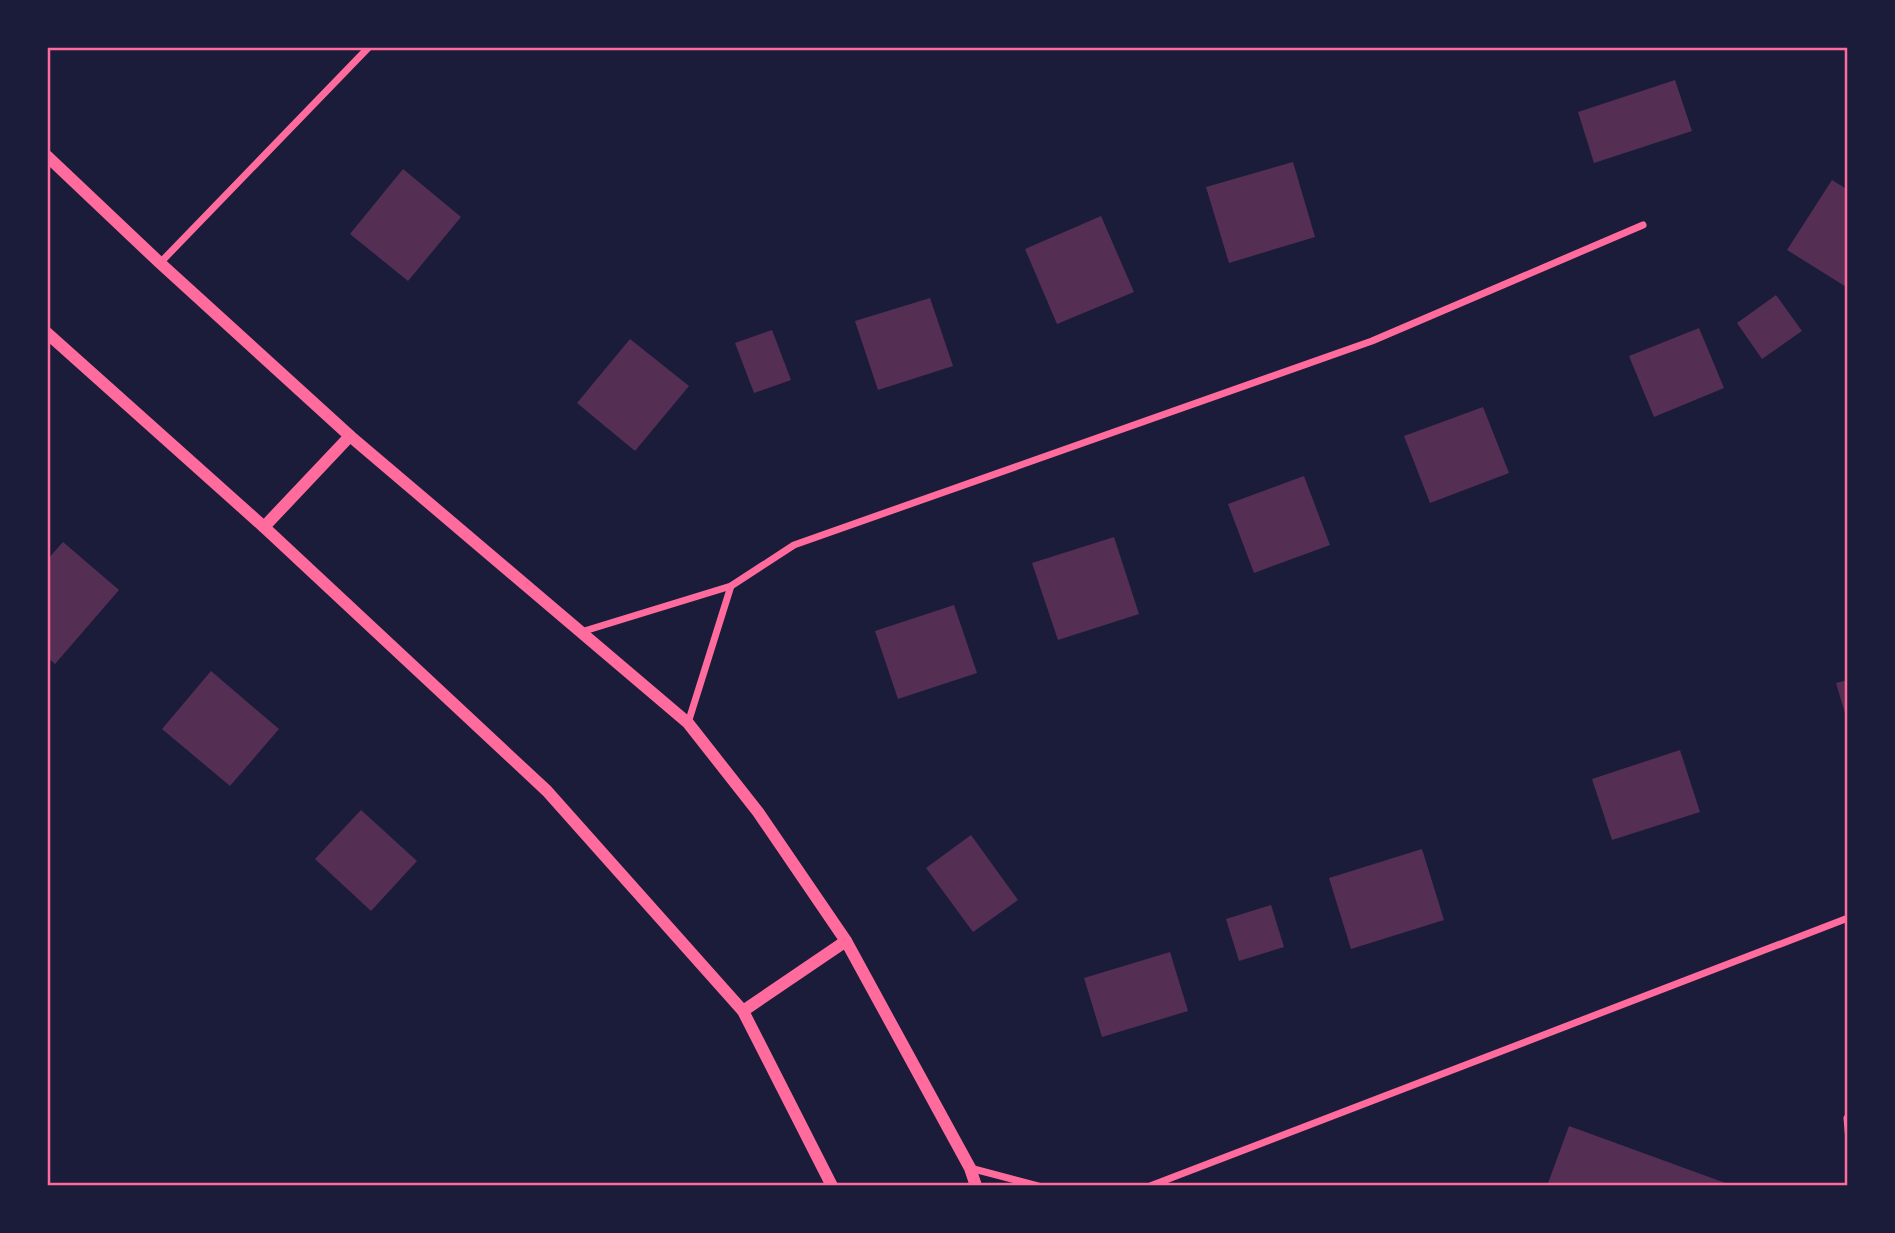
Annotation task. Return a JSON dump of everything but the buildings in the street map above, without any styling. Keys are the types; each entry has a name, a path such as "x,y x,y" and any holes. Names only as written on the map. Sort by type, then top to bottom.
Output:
{"street":[{"path":"160,263 369,47"},
{"path":"47,156 350,436 688,723 758,812 846,941 970,1168 976,1186"},
{"path":"581,632 731,586 794,545 1372,341 1643,225"},
{"path":"47,332 264,527 547,791 743,1011 832,1186"},
{"path":"264,527 350,436"},
{"path":"688,723 731,586"},
{"path":"1150,1186 1848,918"},
{"path":"743,1011 846,941"},
{"path":"970,1168 1038,1186"}],"lane":[{"path":"1848,1115 1848,1141"}]}
